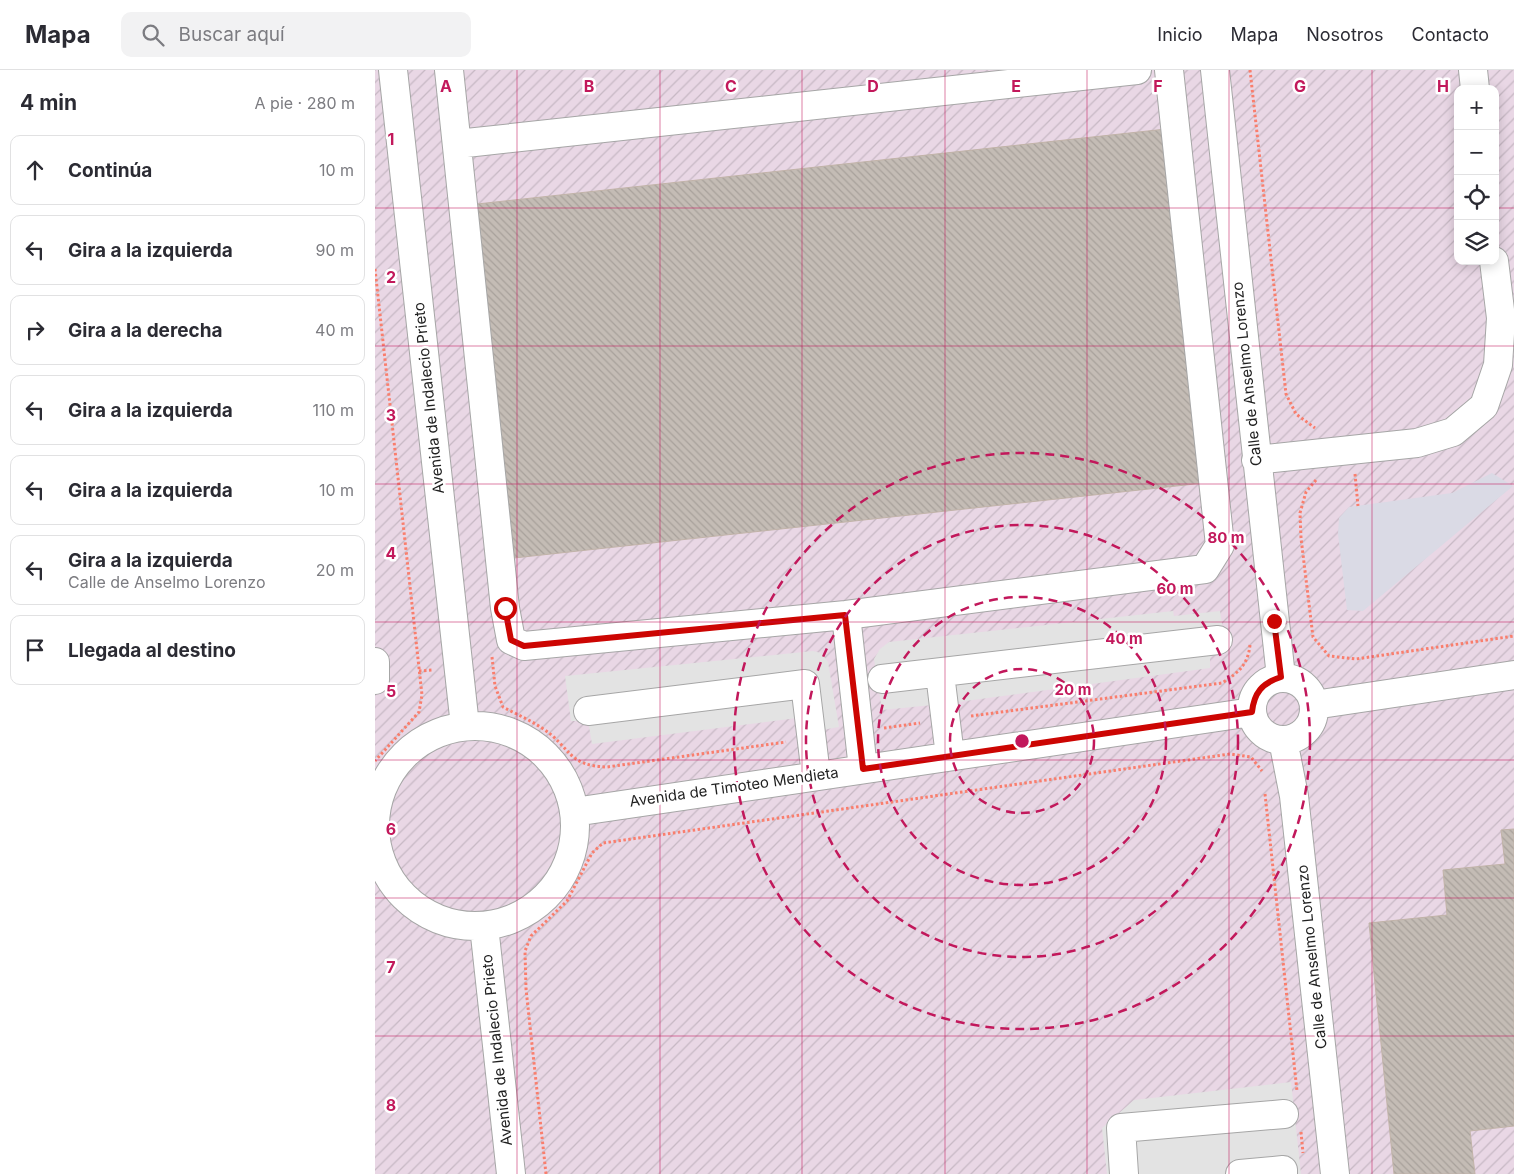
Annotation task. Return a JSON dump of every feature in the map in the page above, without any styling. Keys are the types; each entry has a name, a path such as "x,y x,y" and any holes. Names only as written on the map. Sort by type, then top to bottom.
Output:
{"street":[{"name":"Avenida de Indalecio Prieto","path":"393,70 465,726"},
{"path":"449,70 505,608 511,640 524,646 845,615 1205,569 1220,544 1169,70"},
{"path":"457,144 1137,70"},
{"name":"Calle de Anselmo Lorenzo","path":"1215,70 1281,677"},
{"path":"1473,70 1475,85"},
{"path":"1257,460 1417,443 1453,432 1484,406 1498,365 1501,318 1494,265"},
{"path":"845,615 863,769"},
{"path":"882,680 1218,640"},
{"path":"375,662 375,680"},
{"path":"939,674 949,756"},
{"path":"1314,705 1514,675"},
{"path":"1281,677 1296,680 1308,690 1314,705 1312,722 1300,735 1283,740 1272,738 1262,732 1255,723 1252,712 1253,700 1259,689 1269,681 1281,677"},
{"path":"588,711 805,684 816,775"},
{"name":"Avenida de Timoteo Mendieta","path":"574,812 1252,712"},
{"path":"465,726 490,727 507,732 537,747 554,765 563,780 574,812 574,839 567,865 553,888 534,907 510,920 484,926 458,925 434,918 413,904 395,886 383,864 375,839 375,817 380,794 390,774 404,756 429,738 443,731 465,726"},
{"name":"Calle de Anselmo Lorenzo","path":"1283,740 1294,796 1335,1174"},
{"name":"Avenida de Indalecio Prieto","path":"484,926 511,1174"},
{"path":"1124,1174 1121,1128 1294,1112"},
{"path":"1241,1174 1283,1170 1283,1174"}],"path":[{"path":"1250,70 1286,394 1296,414 1315,428 1323,430"},
{"path":"375,268 421,695 419,712 375,761"},
{"path":"1320,475 1305,492 1300,514 1301,538 1313,637 1329,656 1356,659 1514,636"},
{"path":"859,732 1222,683 1237,674 1249,659 1250,643"},
{"path":"492,656 495,686 503,707 541,727 561,742 575,760 588,766 607,767 812,738"},
{"path":"546,1174 526,989 525,952 531,936 567,901 592,853 603,843 1230,754 1251,757 1263,771 1264,781"},
{"path":"1265,791 1294,1112 1303,1154"}],"shaded area":[{"path":"375,70 1514,70 1514,1174 375,1174"},
{"path":"1492,473 1513,486 1363,611 1347,610 1338,534 1339,518 1349,507 1452,493"},
{"path":"1173,611 1174,616 1220,611 1226,650 1213,652 1210,659 1210,668 943,704 882,710 874,659 880,649 889,642"},
{"path":"813,651 821,653 828,662 839,727 811,732 797,718 592,744 588,721 571,721 565,676"},
{"path":"1291,1082 1301,1174 1107,1174 1102,1128 1134,1100"}],"building":[{"path":"1166,129 1204,483 514,558 477,204"},
{"path":"1514,829 1514,1126 1470,1131 1475,1174 1394,1174 1369,923 1447,915 1443,870 1505,864 1501,830"}],"route":[{"path":"505,608 511,640 524,646 845,615 863,769 1252,712 1253,700 1259,689 1269,681 1281,677 1274,621"}]}
